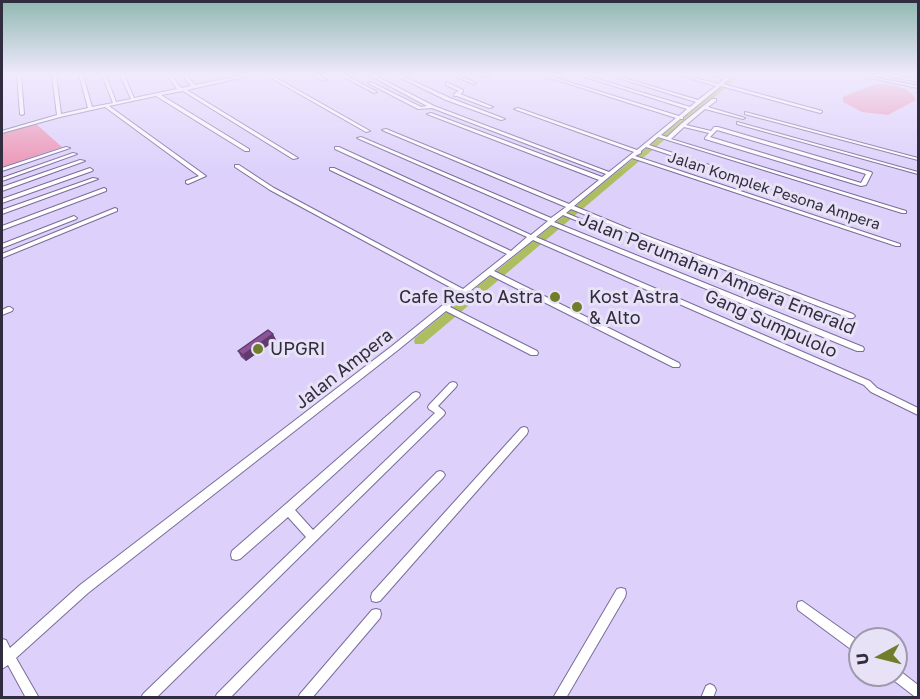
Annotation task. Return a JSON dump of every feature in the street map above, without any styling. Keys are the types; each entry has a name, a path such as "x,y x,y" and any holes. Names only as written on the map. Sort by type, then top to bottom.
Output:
{"street":[{"path":"22,108 22,114"},
{"path":"59,108 60,116"},
{"path":"2,132 100,108"},
{"path":"108,108 203,176 188,182"},
{"path":"178,108 247,150"},
{"path":"211,108 295,158"},
{"path":"325,108 368,132"},
{"path":"434,108 611,174"},
{"path":"472,108 503,119"},
{"path":"642,108 711,133"},
{"path":"687,108 691,109"},
{"name":"Jalan Ampera","path":"6,660 102,575 450,310 464,292 494,274 512,254 537,239 551,222 564,214 640,151 663,138 694,108"},
{"path":"682,121 698,108"},
{"path":"715,108 918,173"},
{"path":"806,108 820,112"},
{"path":"516,109 640,151 654,149 812,200"},
{"path":"429,114 604,180"},
{"path":"743,118 918,159"},
{"path":"716,128 869,173 863,185 707,138 711,133 716,128"},
{"path":"384,130 572,207 851,316"},
{"name":"Jalan Perumahan Ampera Emerald","path":"359,138 562,227 860,349"},
{"path":"663,138 904,212"},
{"path":"2,170 68,148"},
{"name":"Gang Sumpulolo","path":"337,148 537,239 867,383 874,390 918,412"},
{"name":"Jalan Komplek Pesona Ampera","path":"640,151 643,160 898,245"},
{"path":"794,164 801,153"},
{"path":"2,180 75,154"},
{"path":"2,189 82,161"},
{"path":"237,166 272,189 464,292"},
{"path":"332,169 512,254"},
{"path":"2,201 90,170"},
{"path":"2,212 95,179"},
{"path":"2,228 104,190"},
{"path":"2,256 115,210"},
{"path":"564,214 604,230"},
{"path":"2,246 74,218"},
{"path":"494,274 676,364"},
{"path":"2,313 10,309"},
{"path":"450,310 534,353"},
{"path":"147,698 441,413 432,406 453,385"},
{"path":"236,555 416,395"},
{"path":"376,597 524,431"},
{"path":"220,698 440,475"},
{"path":"288,510 313,537"},
{"path":"559,698 621,593"},
{"path":"802,606 848,640"},
{"path":"304,698 376,614"},
{"path":"2,644 6,660 33,698"}],"shaded area":[{"path":"854,108 902,108 888,115 862,112"},
{"path":"35,123 62,147 2,167 2,133"}],"building":[{"path":"268,330 273,334 243,355 238,351"}],"waterway":[{"path":"419,341 699,108"},
{"path":"2,131 47,118"}],"place":[{"name":"Cafe Resto Astra","path":"555,297"},
{"name":"Kost Astra & Alto","path":"577,307"},
{"name":"UPGRI","path":"258,349"}]}
